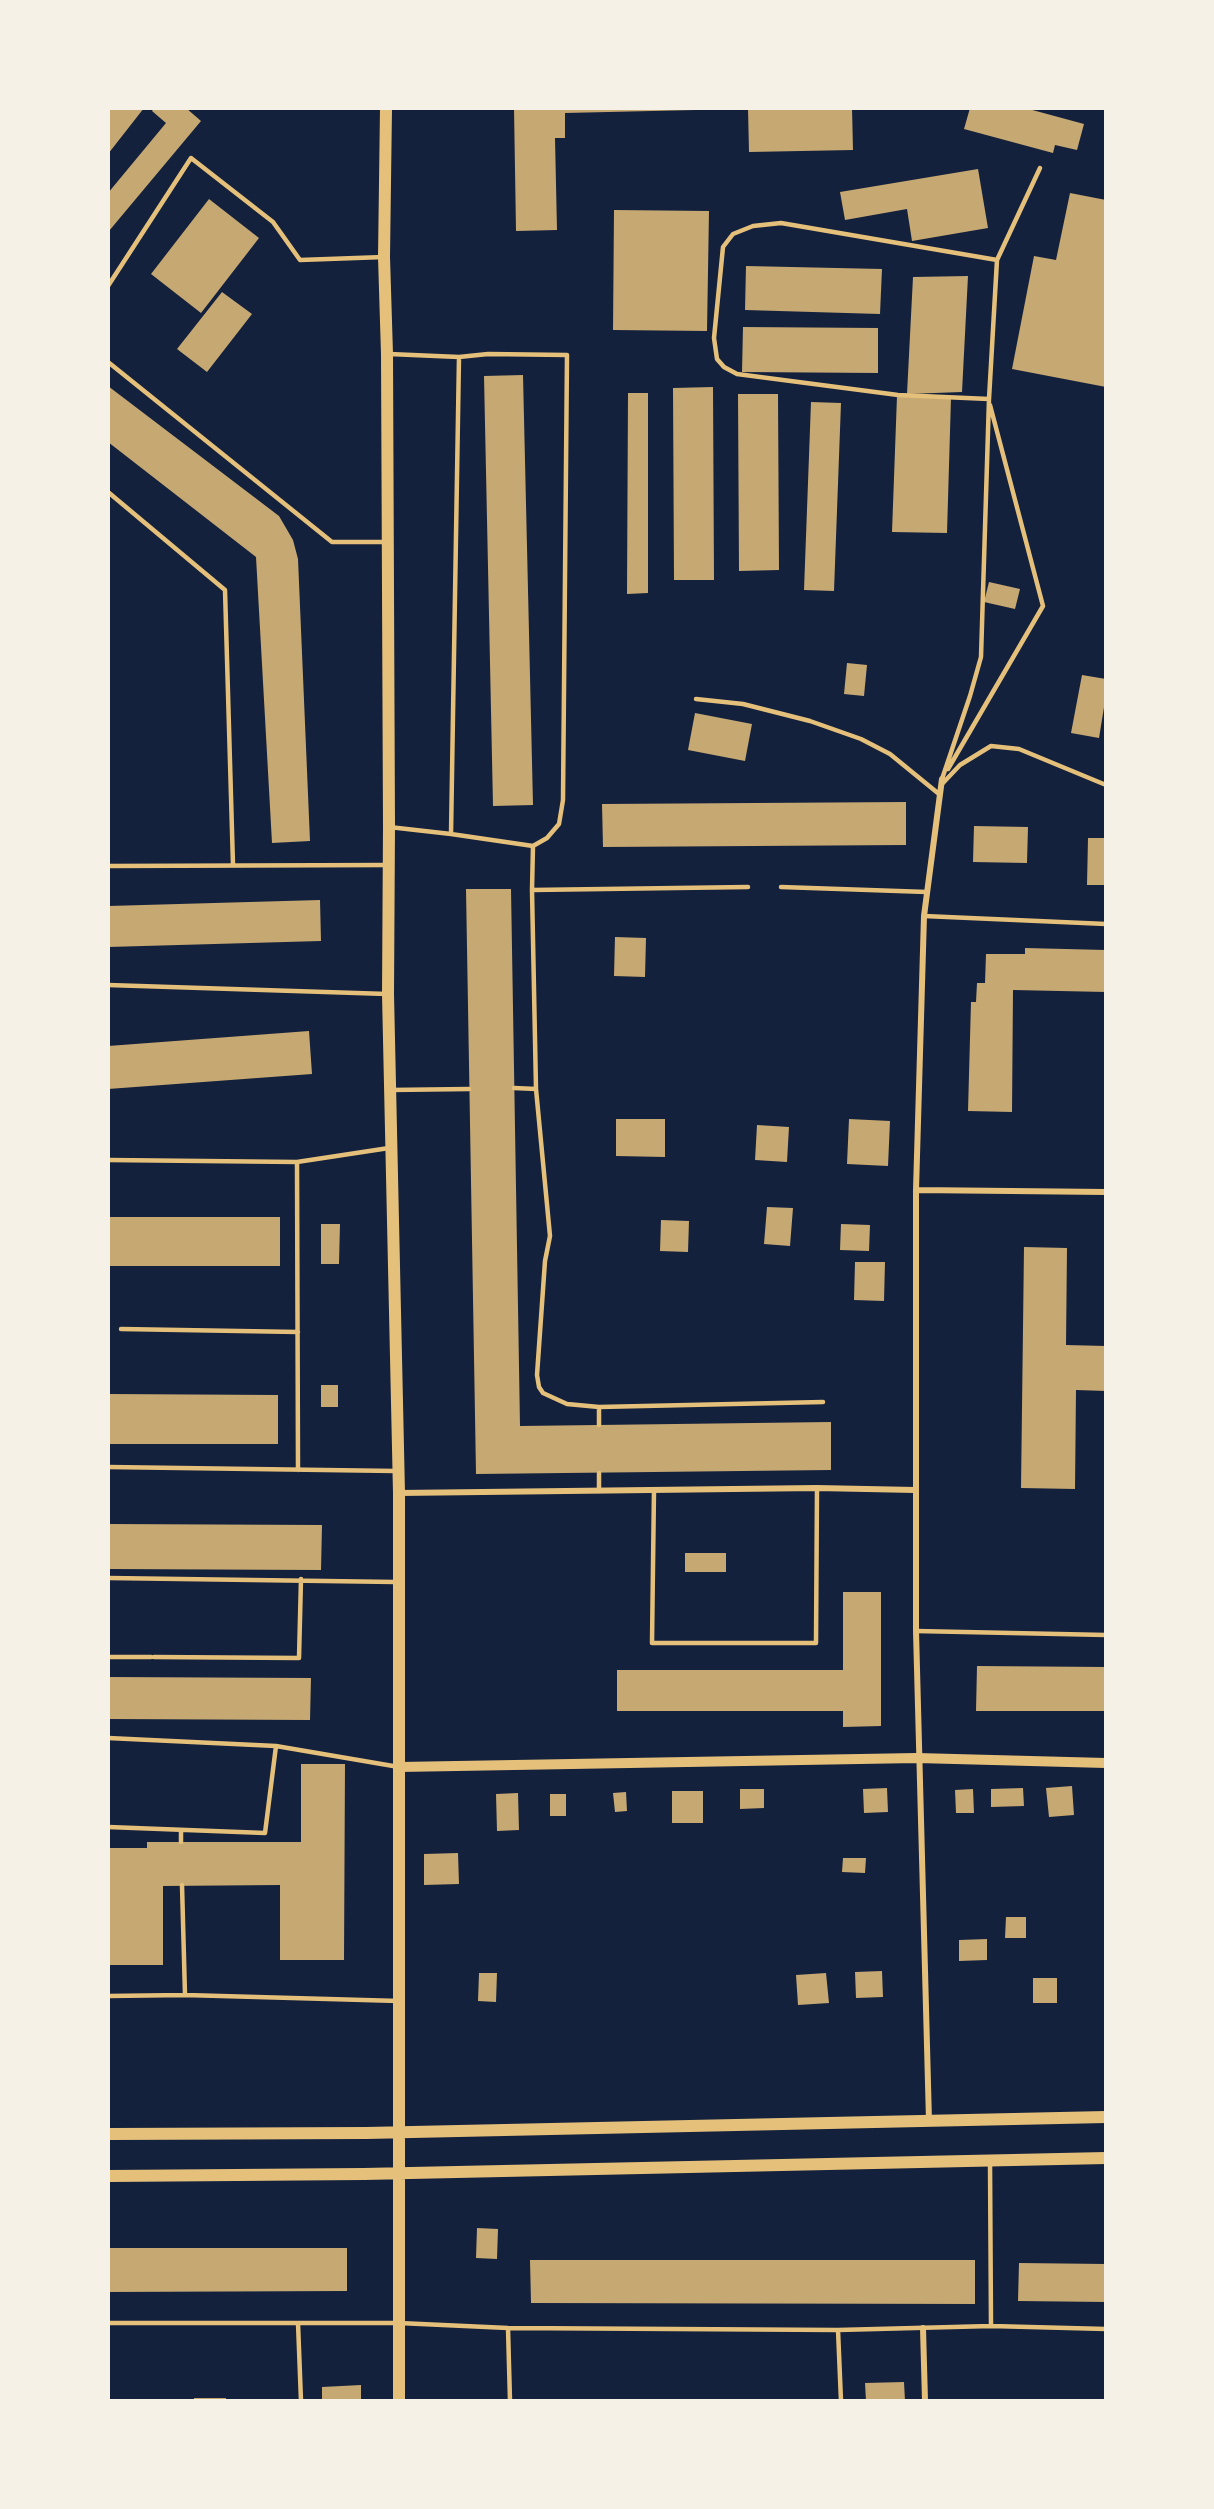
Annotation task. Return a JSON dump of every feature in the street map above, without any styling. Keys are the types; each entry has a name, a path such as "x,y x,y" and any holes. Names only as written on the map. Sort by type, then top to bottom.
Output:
{"main road":[{"path":"386,108 384,257 387,354 390,827 388,994 399,1471 399,2401"},
{"path":"108,2134 400,2132 1106,2117"},
{"path":"108,2176 398,2173 1106,2158"}],"street":[{"path":"929,2121 917,1758 916,1190 924,916 941,783"},
{"path":"916,1190 1106,1192"},
{"path":"399,1493 817,1488 915,1490"},
{"path":"399,1767 917,1758 1106,1763"},
{"path":"923,2328 925,2401"}],"lane":[{"path":"108,286 191,158 273,222 300,260 384,257"},
{"path":"941,783 981,657 989,399 997,260 1040,168"},
{"path":"989,399 898,395 737,374 724,367 717,359 714,338 723,247 733,234 753,226 781,223 997,260"},
{"path":"387,354 459,357 488,354 567,355 563,800 560,824 548,838 533,846 390,827"},
{"path":"451,834 459,357"},
{"path":"108,362 332,542 388,542"},
{"path":"941,783 1043,606 989,399"},
{"path":"108,492 225,590 234,865"},
{"path":"696,699 743,704 810,721 861,739 890,754 939,794"},
{"path":"941,783 960,765 991,746 1018,749 1106,785"},
{"path":"533,846 536,1089 550,1236 544,1272 537,1376 539,1387 543,1393 567,1404 599,1407 823,1402"},
{"path":"108,866 389,865"},
{"path":"532,890 748,887"},
{"path":"781,887 927,892"},
{"path":"924,916 1106,924"},
{"path":"108,985 388,994"},
{"path":"390,1090 469,1089"},
{"path":"514,1089 536,1089"},
{"path":"108,1160 297,1162 391,1148"},
{"path":"297,1162 298,1470"},
{"path":"121,1329 298,1332"},
{"path":"599,1407 599,1425"},
{"path":"108,1467 399,1471"},
{"path":"599,1473 599,1491"},
{"path":"654,1490 652,1643 816,1643 817,1488"},
{"path":"108,1578 399,1582"},
{"path":"108,1657 299,1658 301,1579"},
{"path":"916,1631 1106,1635"},
{"path":"108,1738 276,1746 399,1767"},
{"path":"108,1827 265,1833 276,1746"},
{"path":"181,1830 181,1842"},
{"path":"182,1885 184,1995"},
{"path":"108,1996 184,1995 399,2001"},
{"path":"990,2161 991,2326"},
{"path":"108,2323 399,2323 508,2328 838,2330 991,2326 1106,2329"},
{"path":"298,2323 301,2401"},
{"path":"508,2328 510,2401"},
{"path":"838,2330 841,2401"}],"building":[{"path":"108,108 144,108 108,154"},
{"path":"154,108 186,108 201,121 109,231 108,193 166,123 152,111"},
{"path":"514,108 695,108 695,110 565,113 565,138 555,138 557,230 516,231"},
{"path":"748,108 852,108 853,150 749,152"},
{"path":"970,108 1025,108 1084,124 1077,150 1055,145 1053,153 964,129"},
{"path":"978,169 988,228 912,241 907,209 845,220 840,192"},
{"path":"1070,193 1106,200 1106,387 1012,369 1034,256 1056,260"},
{"path":"209,199 259,238 201,313 151,274"},
{"path":"614,210 709,211 707,331 613,330"},
{"path":"746,266 882,269 880,314 745,310"},
{"path":"968,276 962,392 907,394 913,277"},
{"path":"222,292 252,314 207,372 177,349"},
{"path":"743,327 878,328 878,373 742,372"},
{"path":"523,375 533,805 493,806 484,376"},
{"path":"108,386 279,516 293,540 298,559 310,841 272,843 256,557 108,442"},
{"path":"713,387 714,580 674,580 673,388"},
{"path":"628,393 648,393 648,593 627,594"},
{"path":"738,394 778,394 779,570 739,571"},
{"path":"897,396 951,398 947,533 892,532"},
{"path":"811,402 841,403 834,591 804,590"},
{"path":"989,582 1020,589 1015,609 984,602"},
{"path":"847,663 867,665 864,696 844,694"},
{"path":"1082,675 1106,679 1106,695 1099,738 1071,733"},
{"path":"695,713 752,724 745,761 688,750"},
{"path":"906,802 906,845 603,847 602,804"},
{"path":"974,826 1028,827 1027,863 973,862"},
{"path":"1088,838 1106,838 1106,885 1087,885"},
{"path":"466,889 511,889 520,1426 831,1422 831,1470 476,1474"},
{"path":"320,900 321,941 108,947 108,906"},
{"path":"615,937 646,938 645,977 614,976"},
{"path":"1025,948 1106,950 1106,992 1013,990 1012,1112 968,1111 971,1002 976,1002 977,983 985,983 986,954 1025,954"},
{"path":"309,1031 312,1074 108,1089 108,1046"},
{"path":"616,1119 665,1119 665,1157 616,1156"},
{"path":"849,1119 890,1121 888,1166 847,1164"},
{"path":"757,1125 789,1127 787,1162 755,1160"},
{"path":"767,1207 793,1208 790,1246 764,1244"},
{"path":"108,1217 280,1217 280,1266 108,1266"},
{"path":"661,1220 689,1221 688,1252 660,1251"},
{"path":"321,1224 340,1224 339,1264 321,1264"},
{"path":"841,1224 870,1225 869,1251 840,1250"},
{"path":"1024,1247 1067,1248 1066,1345 1106,1346 1106,1391 1076,1390 1075,1489 1021,1488"},
{"path":"855,1262 885,1262 884,1301 854,1300"},
{"path":"321,1385 338,1385 338,1407 321,1407"},
{"path":"108,1394 278,1395 278,1444 108,1444"},
{"path":"108,1524 322,1525 321,1570 108,1569"},
{"path":"685,1553 726,1553 726,1572 685,1572"},
{"path":"843,1592 881,1592 881,1726 843,1727 843,1711 617,1711 617,1670 843,1670"},
{"path":"977,1666 1106,1667 1106,1711 976,1711"},
{"path":"108,1677 311,1678 310,1720 108,1719"},
{"path":"301,1764 345,1764 344,1960 280,1960 280,1885 163,1886 163,1965 108,1965 108,1848 147,1848 147,1842 301,1842"},
{"path":"1072,1786 1074,1815 1049,1817 1046,1788"},
{"path":"887,1788 888,1812 864,1813 863,1789"},
{"path":"1023,1788 1024,1806 991,1807 991,1789"},
{"path":"740,1789 764,1789 764,1808 740,1809"},
{"path":"973,1789 974,1813 956,1813 955,1790"},
{"path":"672,1791 703,1791 703,1823 672,1823"},
{"path":"626,1792 627,1811 615,1812 613,1793"},
{"path":"518,1793 519,1830 497,1831 496,1794"},
{"path":"550,1794 566,1794 566,1816 550,1816"},
{"path":"458,1853 459,1884 424,1885 424,1854"},
{"path":"843,1858 866,1858 865,1873 842,1872"},
{"path":"1006,1917 1026,1917 1026,1938 1005,1938"},
{"path":"987,1939 987,1960 959,1961 959,1940"},
{"path":"882,1971 883,1997 856,1998 855,1972"},
{"path":"479,1973 497,1973 496,2002 478,2001"},
{"path":"826,1973 829,2003 798,2005 796,1975"},
{"path":"1033,1978 1057,1978 1057,2003 1033,2003"},
{"path":"477,2228 498,2229 497,2259 476,2258"},
{"path":"108,2248 347,2248 347,2291 108,2292"},
{"path":"530,2260 975,2260 975,2304 531,2303"},
{"path":"1019,2263 1106,2264 1106,2302 1018,2301"},
{"path":"904,2382 905,2401 866,2401 865,2383"},
{"path":"361,2385 361,2401 322,2401 322,2387"},
{"path":"194,2398 226,2398 226,2401 194,2401"}]}
